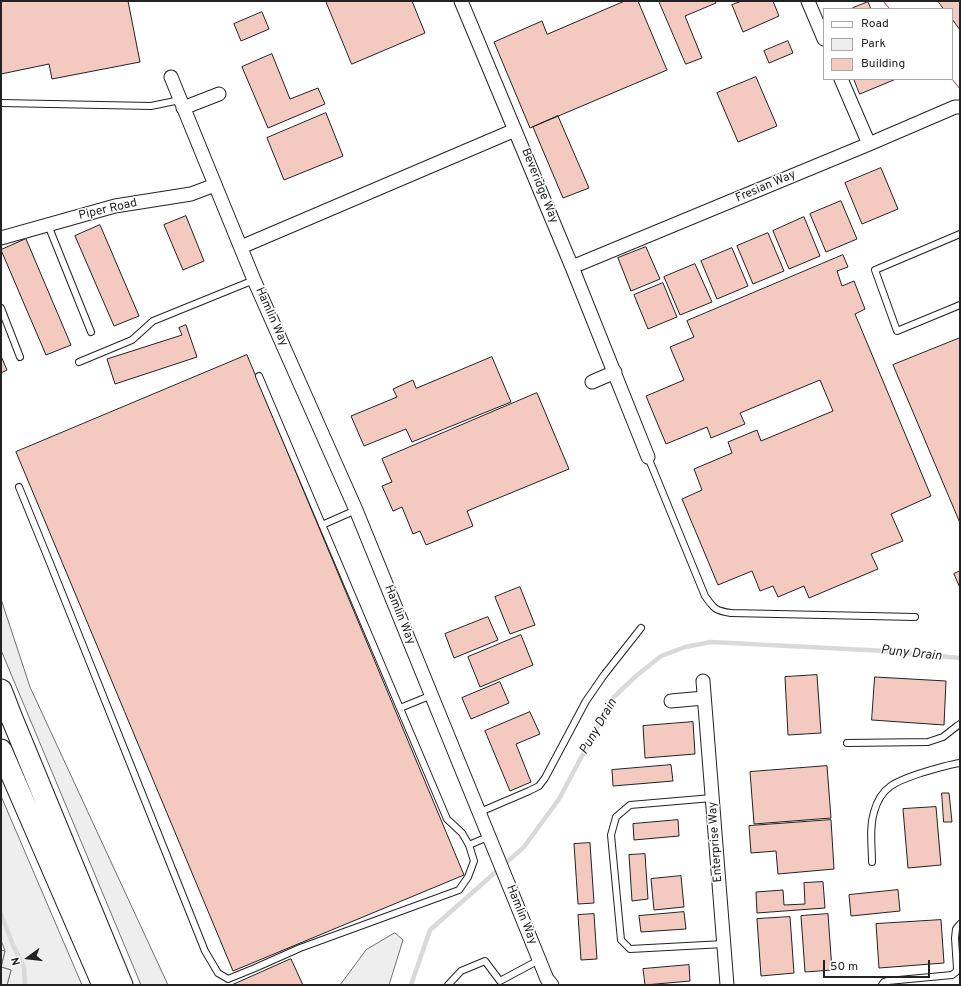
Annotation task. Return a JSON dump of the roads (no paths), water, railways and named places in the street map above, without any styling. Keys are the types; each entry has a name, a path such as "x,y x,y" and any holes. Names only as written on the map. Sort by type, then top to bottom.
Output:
{"highway":[{"path":"1,690 122,985"},
{"path":"1,750 103,985"}],"street":[{"name":"Beveridge Way","path":"461,1 572,267 648,457"},
{"path":"808,1 823,37"},
{"name":"Hamlin Way","path":"171,77 254,280 356,510 490,836 511,892 547,979 552,985"},
{"path":"841,80 869,144"},
{"path":"182,104 219,94"},
{"name":"Fresian Way","path":"572,267 955,107 960,107"},
{"path":"241,247 515,130"},
{"name":"Piper Road","path":"1,238 115,206 191,194 215,185"},
{"path":"592,382 615,372"},
{"name":"Enterprise Way","path":"703,681 727,985"},
{"path":"671,701 704,698"}],"lane":[{"path":"1,103 151,106 182,104"},
{"path":"48,225 91,332"},
{"path":"960,234 875,270 897,330 960,304"},
{"path":"79,362 132,340 153,321 254,280"},
{"path":"1,308 20,357"},
{"path":"18,487 56,578 205,951 218,973 228,978 300,948 459,890 468,877 474,861 469,845 462,833 447,819 259,376"},
{"path":"648,457 705,596 711,605 720,611 731,613 915,617"},
{"path":"322,525 356,510"},
{"path":"480,812 539,786 556,760 586,701 604,675 642,628"},
{"path":"400,708 432,695"},
{"path":"847,743 928,742 943,737 960,724"},
{"path":"872,862 873,813 877,802 883,793 899,780 943,766 960,763"},
{"path":"712,798 630,805 616,817 611,835 621,940 630,949 724,944"},
{"path":"469,845 490,836"},
{"path":"882,985 884,982 888,981 952,974 956,972 955,938 956,929 960,924"},
{"path":"448,985 461,971 485,961 500,981 540,960"}],"waterway":[{"name":"Puny Drain","path":"411,985 430,930 524,847 559,799 613,698 636,676 661,656 685,647 711,642 886,651 960,658"},
{"path":"1,914 13,945 24,967 25,985"}]}
